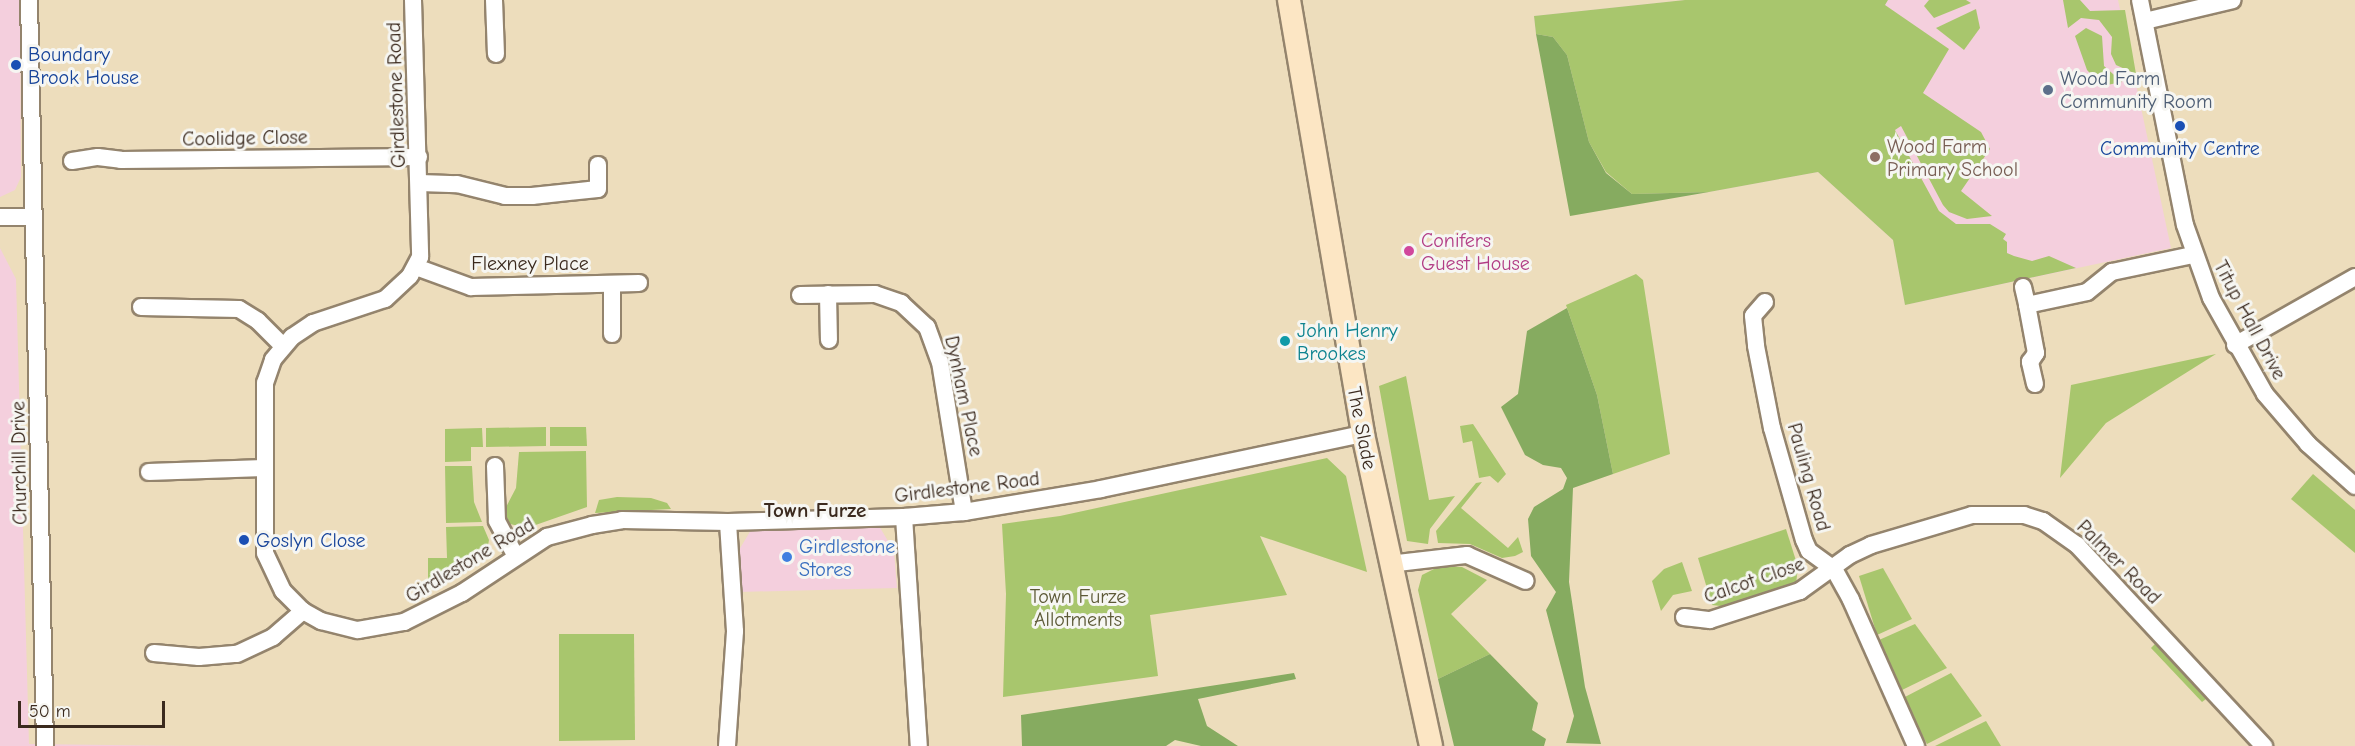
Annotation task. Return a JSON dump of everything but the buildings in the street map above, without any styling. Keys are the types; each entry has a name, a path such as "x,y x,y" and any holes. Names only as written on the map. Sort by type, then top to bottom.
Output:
{"main road":[{"name":"The Slade","path":"1289,0 1363,434 1389,564 1431,746"}],"street":[{"name":"Churchill Drive","path":"29,0 45,746"},
{"name":"Girdlestone Road","path":"413,0 422,248 416,267 385,299 313,323 283,346 265,383 263,468 265,553 277,581 303,611 347,629 391,626 439,606 515,555 547,537 622,520 728,522 904,518 964,512 1101,489 1363,434"},
{"path":"494,0 496,54"},
{"name":"Titup Hall Drive","path":"2140,0 2193,255 2235,345 2265,394 2308,444 2355,486"},
{"path":"2145,21 2233,0"},
{"name":"Coolidge Close","path":"72,161 98,157 121,160 419,157"},
{"path":"420,183 457,184 505,196 532,196 598,189 598,165"},
{"path":"0,217 32,217"},
{"path":"2027,305 2087,292 2112,272 2193,255"},
{"name":"Flexney Place","path":"416,267 471,287 639,283"},
{"path":"2235,345 2355,276"},
{"name":"Flexney Place","path":"612,284 612,334"},
{"path":"2023,287 2036,354 2030,362 2035,384"},
{"name":"Dynham Place","path":"800,295 865,292 884,296 901,303 927,327 940,362 964,512"},
{"path":"828,294 829,340"},
{"name":"Pauling Road","path":"1765,302 1753,316 1772,428 1804,540 1809,551 1834,569 1916,746"},
{"path":"141,307 239,309 258,321 283,346"},
{"path":"495,466 497,521 515,555"},
{"path":"149,472 263,468"},
{"name":"Palmer Road","path":"1834,569 1850,555 1871,545 1972,515 2009,513 2043,521 2077,545 2264,746"},
{"path":"904,518 919,746"},
{"path":"726,746 735,640 728,522"},
{"path":"1389,564 1467,555 1526,581"},
{"name":"Calcot Close","path":"1684,617 1710,620 1753,607 1800,591 1834,569"},
{"path":"154,653 199,657 237,654 273,637 303,611"}],"shaded area":[{"path":"0,0 20,0 21,177 15,190 0,197"},
{"name":"Wood Farm Primary School","path":"1685,0 2118,0 2171,248 1905,305 1893,240 1818,172 1709,192 1553,37 1536,34 1534,16"},
{"path":"0,248 16,279 29,744 191,746 0,746"},
{"path":"879,526 894,551 897,588 739,592 736,555 751,530"}],"green space":[{"name":"Wood Farm Primary School","path":"1685,0 1888,0 1885,5 1949,49 1923,93 1981,132 1990,149 1961,191 1992,216 1967,219 1949,212 1943,205 1901,126 1895,130 1939,211 1956,224 1990,224 2006,234 2003,239 2007,242 2007,253 2014,256 2032,261 2049,256 2076,268 1905,305 1893,240 1818,172 1709,192 1632,194 1606,172 1589,142 1567,55 1553,37 1536,34 1534,16"},
{"path":"1929,0 1966,0 1971,3 1934,18 1924,6"},
{"path":"2063,0 2080,0 2090,11 2125,10 2136,74 2116,65 2111,54 2112,37 2099,20 2081,18 2068,28"},
{"path":"1976,9 1980,28 1964,50 1936,28"},
{"path":"2086,28 2102,36 2104,66 2122,82 2102,86 2087,70 2075,36"},
{"path":"1536,34 1553,37 1567,55 1589,142 1606,173 1632,194 1709,192 1570,216"},
{"path":"1636,274 1643,280 1670,454 1613,474 1597,395 1566,305"},
{"path":"1567,308 1597,395 1613,474 1573,488 1569,582 1585,687 1601,744 1566,743 1574,716 1546,610 1556,592 1531,556 1528,519 1534,507 1563,489 1567,478 1561,468 1543,465 1525,455 1501,407 1518,394 1527,331"},
{"path":"2216,354 2106,423 2060,478 2071,385"},
{"path":"1406,376 1429,500 1455,496 1430,529 1428,544 1407,541 1379,386"},
{"path":"1473,424 1506,474 1498,483 1490,476 1479,478 1472,441 1463,443 1460,426"},
{"path":"546,427 546,446 486,447 486,428"},
{"path":"550,427 586,427 587,446 550,446"},
{"path":"482,428 483,447 471,447 471,461 445,462 445,429"},
{"path":"586,451 587,507 527,528 510,524 504,511 516,488 519,452"},
{"name":"Town Furze Allotments","path":"1327,458 1346,476 1367,572 1260,536 1287,595 1150,615 1158,676 1003,697 1006,594 1002,524 1060,516"},
{"path":"445,466 472,466 474,502 482,522 446,523"},
{"path":"2313,474 2355,510 2355,553 2291,499"},
{"path":"1482,482 1461,508 1508,548 1518,537 1523,552 1502,558 1470,544 1438,543 1436,531 1476,483"},
{"path":"617,497 651,498 667,503 671,509 595,513 599,500"},
{"path":"483,526 489,540 487,551 428,591 428,558 447,558 446,527"},
{"path":"1786,529 1798,567 1796,584 1729,607 1712,605 1698,558"},
{"path":"1682,562 1692,591 1673,595 1661,611 1652,581 1664,569"},
{"path":"1440,566 1462,567 1487,580 1451,614 1490,654 1438,679 1418,590 1422,575"},
{"path":"1883,568 1912,619 1877,635 1859,576"},
{"path":"1915,624 1947,668 1900,691 1879,640"},
{"path":"559,634 634,634 635,740 559,741"},
{"path":"2155,644 2206,699 2202,702 2151,648"},
{"path":"1490,654 1538,703 1532,730 1546,739 1544,746 1454,746 1438,679"},
{"path":"1294,673 1296,679 1198,699 1207,726 1238,746 1201,746 1175,740 1166,746 1022,746 1021,715"},
{"path":"1951,673 1982,716 1927,744 1903,698"},
{"path":"1986,721 2001,746 1935,746"}],"place":[{"name":"Boundary Brook House","path":"16,65"},
{"name":"Wood Farm Community Room","path":"2048,90"},
{"name":"Community Centre","path":"2180,126"},
{"name":"Wood Farm Primary School","path":"1875,157"},
{"name":"Conifers Guest House","path":"1409,251"},
{"name":"John Henry Brookes","path":"1285,341"},
{"name":"Goslyn Close","path":"244,540"},
{"name":"Girdlestone Stores","path":"787,557"}],"district":[{"name":"Town Furze","path":"815,510"}]}
